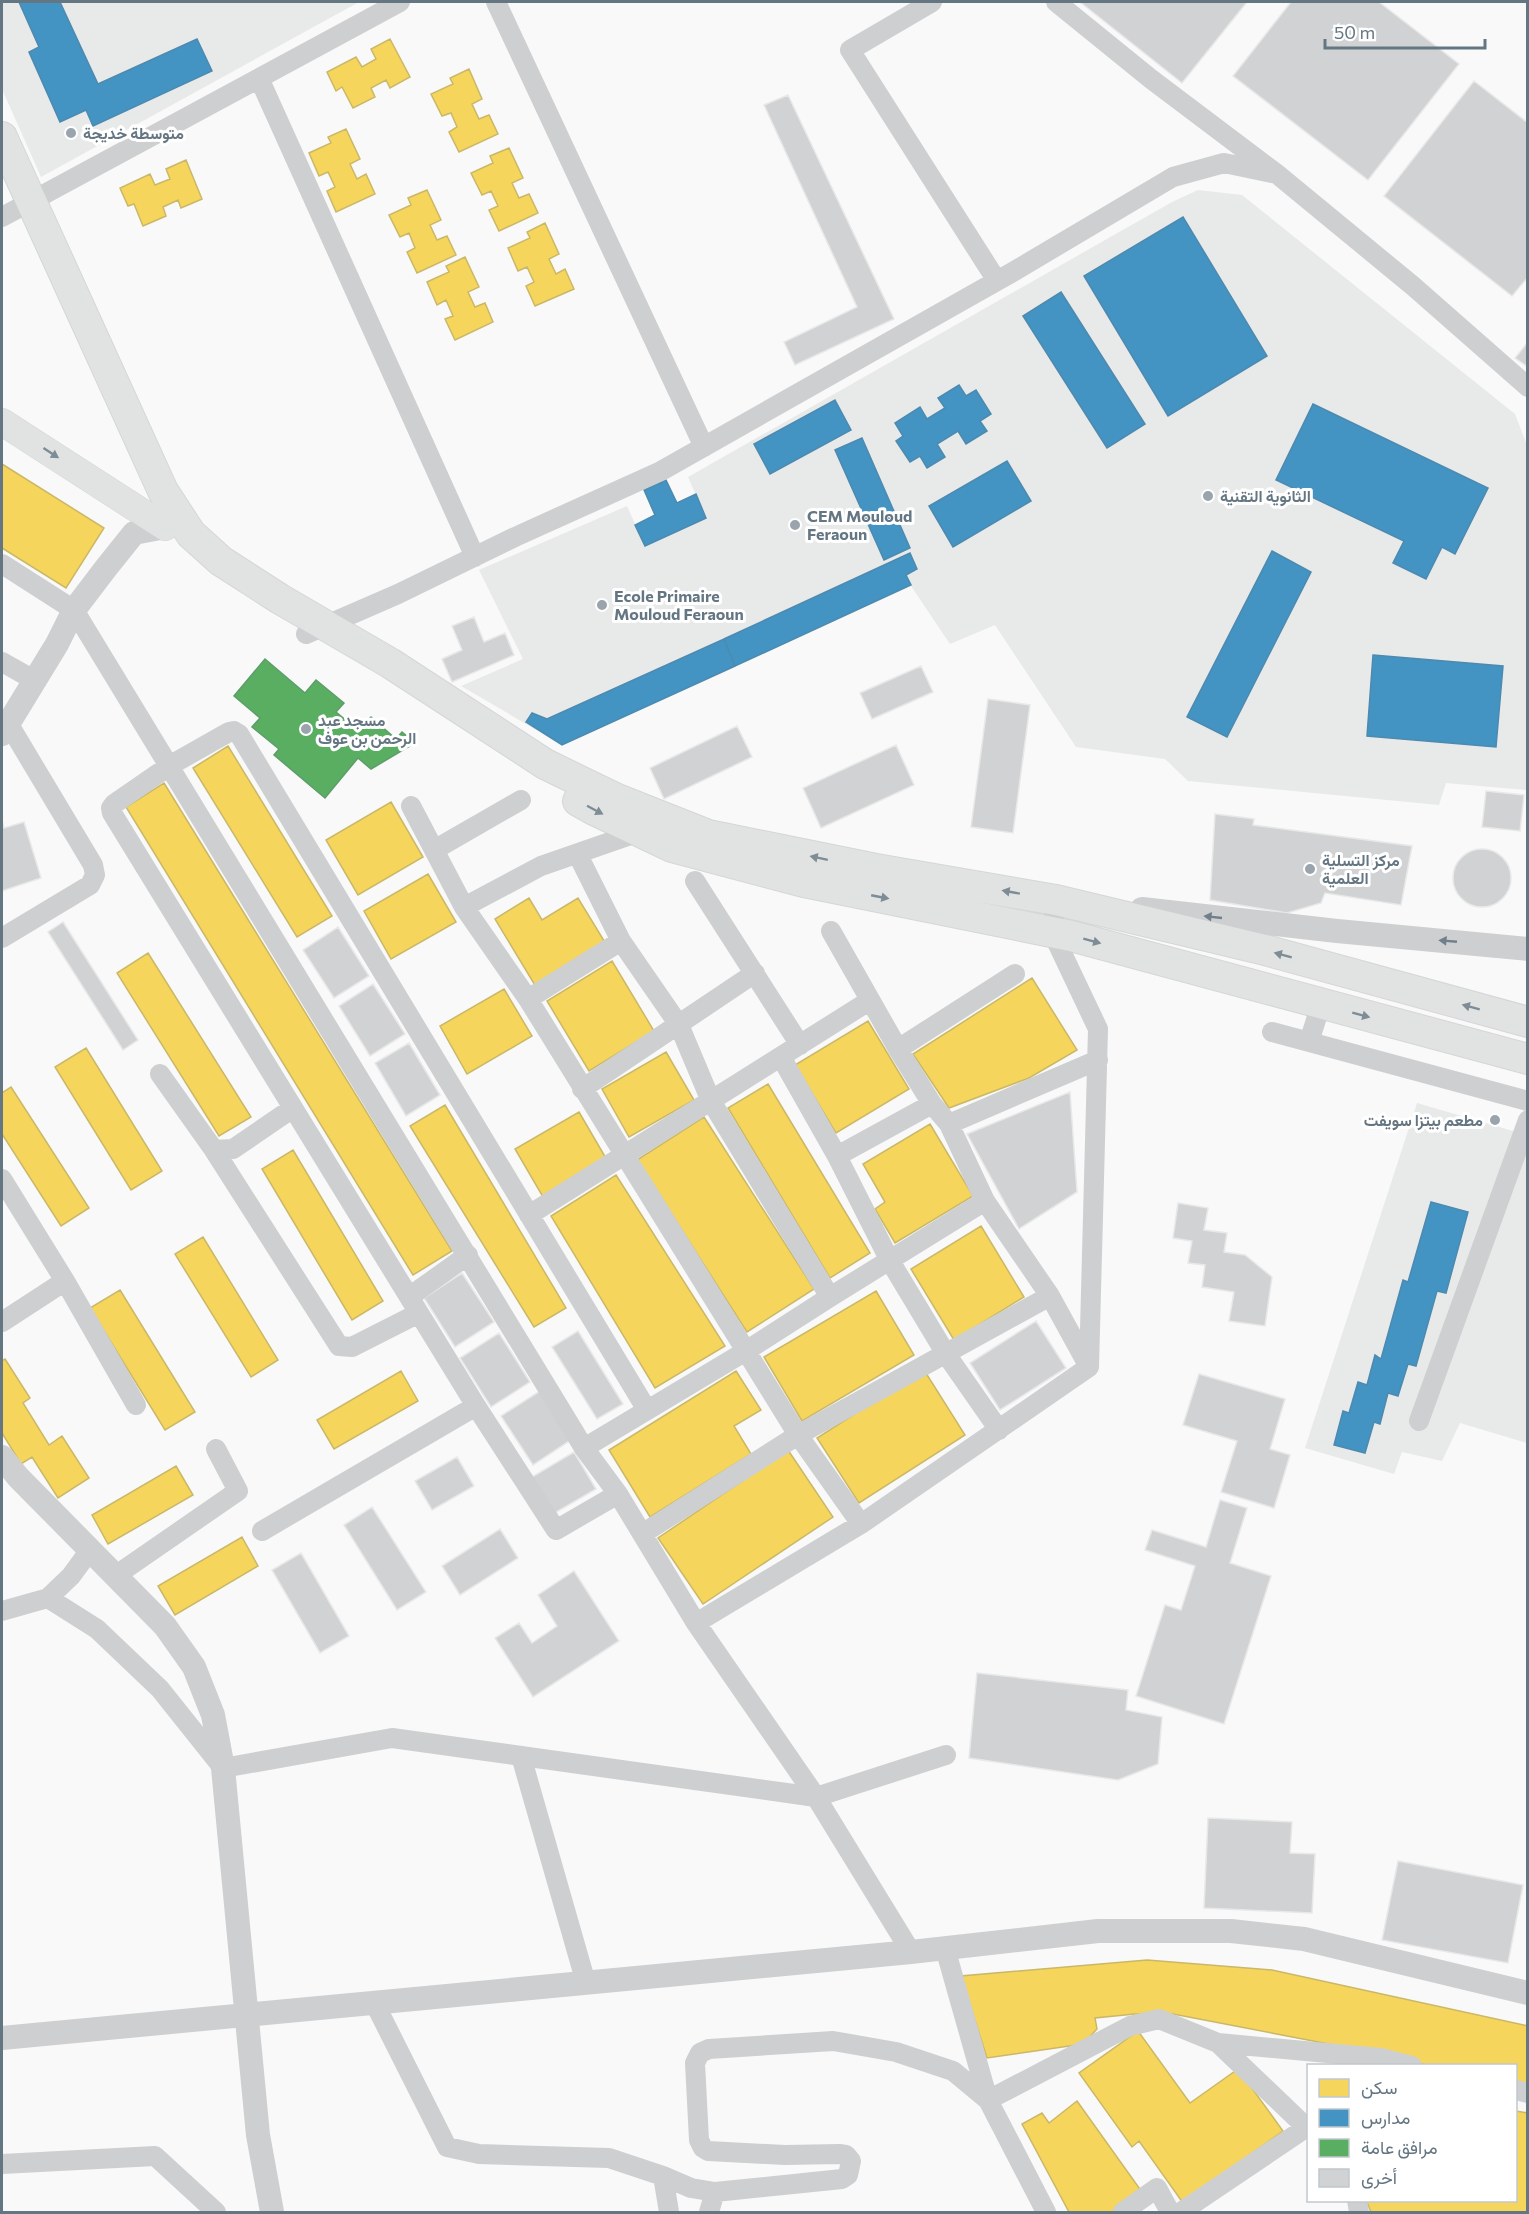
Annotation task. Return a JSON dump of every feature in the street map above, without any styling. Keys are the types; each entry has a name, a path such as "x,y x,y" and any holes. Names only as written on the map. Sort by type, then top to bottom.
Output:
{"main road":[{"path":"2,137 16,210 163,491 191,534 221,561 316,630 594,810 672,847 804,882 1052,932 1527,1059"},
{"path":"2,181 152,503 165,527 184,549 242,593 316,630 390,663 545,764 617,799 708,835 876,869 1056,900 1265,950 1527,1022"},
{"path":"2,422 165,527"}],"street":[{"path":"16,210 400,2"},
{"path":"496,2 704,447"},
{"path":"932,2 850,50 998,281"},
{"path":"1056,2 1151,79 1277,174 1413,286 1527,387"},
{"path":"259,78 475,557"},
{"path":"316,630 399,594 661,471 998,281 1173,177 1224,162 1277,174"},
{"path":"2,938 90,885 95,875 93,865 5,728 74,610 134,533 165,527"},
{"path":"2,564 74,610 584,1448 618,1494 696,1623 816,1797 911,1952"},
{"path":"2,662 34,680"},
{"path":"618,1494 556,1530 476,1406 112,813 111,808 114,804 169,766 228,732 234,731 238,734 647,1410"},
{"path":"434,850 521,800"},
{"path":"411,806 464,907 528,999 798,1435 861,1524"},
{"path":"464,907 541,866 639,832"},
{"path":"578,855 621,941 679,1025 711,1101 830,1297"},
{"path":"695,881 800,1045"},
{"path":"1089,1367 1098,1029 1052,932 1056,900 1325,930 1527,949"},
{"path":"831,931 898,1049 933,1104 949,1124 985,1201 1050,1296 1089,1367"},
{"path":"528,999 621,941"},
{"path":"582,1089 755,973"},
{"path":"898,1049 1016,974"},
{"path":"530,1215 869,1000"},
{"path":"1308,1042 1321,1004"},
{"path":"1272,1032 1527,1101"},
{"path":"781,1057 837,1156 890,1261 946,1354 999,1431"},
{"path":"949,1124 1098,1060"},
{"path":"160,1074 214,1150 339,1346 352,1347 414,1305 468,1255"},
{"path":"837,1156 933,1104"},
{"path":"214,1150 233,1149 293,1108"},
{"path":"1419,1421 1527,1120"},
{"path":"2,1179 65,1281 136,1404"},
{"path":"584,1448 746,1352 985,1201"},
{"path":"2,1322 65,1281"},
{"path":"642,1534 798,1435 1050,1296"},
{"path":"696,1623 861,1524 1089,1367"},
{"path":"262,1531 476,1406"},
{"path":"115,1576 238,1491 216,1449"},
{"path":"2,1457 18,1477 165,1626 194,1667 213,1715 223,1768 258,2135 272,2212"},
{"path":"2,1611 48,1598 70,1576 90,1550"},
{"path":"48,1598 97,1629 160,1689 223,1768"},
{"path":"223,1768 392,1738 816,1797 946,1755"},
{"path":"521,1756 586,1983"},
{"path":"2,2038 911,1952 1098,1931 1231,1931 1304,1939 1527,1993"},
{"path":"945,1948 988,2100 1046,2212"},
{"path":"374,2002 447,2147 479,2154 609,2158 663,2175 691,2188 715,2192 842,2179 848,2175 851,2162 846,2155 839,2154 785,2155 708,2151 703,2148 699,2140 696,2063 700,2053 709,2049 833,2041 896,2052 953,2071 988,2100"},
{"path":"988,2100 1130,2026 1159,2019 1218,2043 1396,2064"},
{"path":"1218,2043 1307,2127"},
{"path":"1180,2212 1307,2129"},
{"path":"2,2164 155,2156 216,2212"},
{"path":"663,2175 669,2212"},
{"path":"1123,2212 1157,2188 1170,2212"},
{"path":"710,2212 715,2192"}],"shaded area":[{"name":"متوسطة خديجة","path":"2,2 359,2 41,177 2,89"},
{"name":"الثانوية التقنية","path":"1198,190 1242,195 1515,414 1527,445 1527,790 1446,783 1439,805 1188,781 1165,759 1076,747 995,625 950,644 911,586 562,745 461,686 523,659 479,570 627,506 645,546 706,518 688,477 1172,202"},
{"path":"1417,1103 1527,1135 1527,1443 1460,1423 1442,1461 1402,1452 1394,1474 1305,1448"}],"building: سكن":[{"path":"390,39 410,77 390,88 386,80 371,88 375,97 353,108 342,87 336,91 327,72 356,57 362,67 376,59 371,49"},
{"path":"469,69 482,99 472,104 479,119 489,115 498,134 459,152 449,132 457,127 451,113 442,116 431,94 453,84 450,78"},
{"path":"346,129 360,159 350,164 357,179 366,174 375,194 336,212 327,191 335,187 328,172 319,176 309,153 331,143 328,137"},
{"path":"509,148 523,178 512,183 519,198 529,194 538,213 499,231 489,210 498,206 491,191 482,195 471,173 493,163 490,156"},
{"path":"186,160 202,199 181,208 178,200 163,207 166,216 143,226 134,204 128,206 120,188 150,174 155,185 170,179 166,169"},
{"path":"427,190 441,220 430,225 437,240 447,236 456,255 417,273 407,252 415,248 409,233 400,237 389,215 411,205 408,198"},
{"path":"545,223 559,254 549,259 556,274 565,269 574,289 535,306 526,286 534,282 527,267 518,271 508,248 530,238 527,232"},
{"path":"465,257 479,287 468,292 475,307 485,303 493,322 455,340 445,319 453,316 446,300 437,305 427,282 449,272 446,266"},
{"path":"2,464 104,528 66,588 2,548"},
{"path":"228,746 332,916 297,937 193,768"},
{"path":"164,783 452,1251 413,1275 126,807"},
{"path":"391,802 423,857 358,895 326,840"},
{"path":"428,874 456,922 391,959 364,911"},
{"path":"529,898 542,920 578,898 606,944 536,987 495,919"},
{"path":"148,953 251,1117 219,1136 117,973"},
{"path":"612,961 654,1031 589,1071 547,1001"},
{"path":"1032,978 1077,1050 1029,1078 949,1108 913,1054"},
{"path":"504,989 532,1036 467,1074 440,1026"},
{"path":"868,1021 909,1089 836,1133 795,1065"},
{"path":"86,1048 162,1171 131,1190 55,1067"},
{"path":"666,1052 694,1100 629,1137 602,1089"},
{"path":"768,1084 870,1253 830,1278 728,1108"},
{"path":"11,1087 89,1208 61,1226 2,1134 2,1093"},
{"path":"445,1105 566,1308 534,1327 410,1126"},
{"path":"579,1112 607,1160 543,1197 515,1149"},
{"path":"704,1117 814,1289 747,1332 637,1160"},
{"path":"930,1124 973,1196 895,1243 875,1209 885,1202 863,1164"},
{"path":"293,1150 383,1301 352,1320 262,1169"},
{"path":"616,1175 725,1346 655,1388 551,1216"},
{"path":"981,1226 1024,1297 954,1340 911,1269"},
{"path":"203,1237 278,1360 251,1377 175,1254"},
{"path":"120,1290 195,1412 165,1430 90,1308"},
{"path":"876,1291 914,1355 802,1421 764,1357"},
{"path":"5,1359 30,1398 23,1403 49,1445 62,1436 89,1478 58,1498 32,1457 21,1464 2,1433 2,1361"},
{"path":"924,1370 965,1435 859,1503 817,1438"},
{"path":"401,1371 418,1401 334,1449 317,1420"},
{"path":"736,1371 761,1410 734,1426 751,1454 650,1517 609,1450"},
{"path":"788,1450 833,1517 703,1604 658,1538"},
{"path":"176,1466 193,1495 108,1544 92,1515"},
{"path":"242,1537 258,1566 175,1615 158,1586"},
{"path":"1147,1960 1272,1970 1528,2026 1528,2088 1517,2086 1517,2064 1423,2064 1173,2014 1135,2014 1095,2018 1097,2029 1083,2044 987,2058 961,1976"},
{"path":"1138,2031 1190,2103 1238,2069 1283,2131 1183,2203 1139,2141 1132,2147 1079,2073"},
{"path":"1077,2101 1142,2192 1113,2212 1069,2212 1022,2124 1042,2113 1049,2123"},
{"path":"1517,2111 1528,2113 1528,2212 1371,2212 1367,2202 1517,2202"}],"building: مدارس":[{"path":"19,2 60,2 98,84 197,39 212,71 93,126 86,110 60,122 29,52 39,47"},
{"path":"1183,217 1267,356 1168,416 1084,276"},
{"path":"1061,292 1145,424 1107,448 1023,316"},
{"path":"959,385 966,396 976,390 991,414 980,421 987,431 966,444 958,431 937,444 945,457 927,468 920,456 910,462 896,441 903,436 895,423 920,407 927,419 945,408 938,398"},
{"path":"835,400 851,430 770,474 754,444"},
{"path":"1313,404 1488,488 1455,554 1442,547 1426,579 1393,563 1404,541 1276,480"},
{"path":"862,438 910,548 884,560 835,450"},
{"path":"1007,461 1031,501 953,547 929,506"},
{"path":"666,480 677,503 696,494 706,518 645,546 635,525 655,515 644,490"},
{"path":"1272,551 1311,572 1227,737 1187,717"},
{"path":"910,553 917,569 906,575 911,585 735,666 724,639"},
{"path":"724,639 735,666 562,745 526,722 532,713 547,719"},
{"path":"1373,655 1503,666 1496,747 1367,736"},
{"path":"1431,1202 1468,1212 1446,1293 1437,1291 1416,1366 1408,1364 1398,1396 1388,1393 1380,1424 1374,1422 1365,1453 1334,1445 1343,1411 1349,1413 1358,1382 1367,1385 1375,1355 1381,1359 1403,1280 1408,1282"}],"building: مرافق عامة":[{"name":"مسجد عبد الرحمن بن عوف","path":"265,659 305,693 316,680 344,703 336,712 359,731 371,717 396,739 402,732 415,743 371,769 358,758 325,798 274,755 279,749 252,727 260,718 234,696"}],"building: أخرى":[{"path":"1080,2 1247,2 1182,83"},
{"path":"1291,2 1379,2 1459,64 1368,180 1233,76"},
{"path":"1474,81 1528,123 1528,277 1512,296 1384,196"},
{"path":"788,95 894,319 795,365 784,342 857,307 764,105"},
{"path":"1528,342 1528,367 1515,358"},
{"path":"474,617 484,642 505,633 514,655 452,682 442,659 462,650 452,626"},
{"path":"921,666 933,692 872,719 860,693"},
{"path":"988,699 1030,705 1013,833 971,827"},
{"path":"737,726 752,757 664,799 650,768"},
{"path":"896,745 914,785 821,828 803,788"},
{"path":"1486,791 1524,795 1520,831 1482,827"},
{"name":"مركز التسلية العلمية","path":"1215,814 1254,819 1253,825 1412,846 1401,905 1325,893 1321,903 1287,913 1210,900"},
{"path":"2,821 4,828 24,822 41,878 2,891"},
{"path":"1482,849 1498,854 1506,862 1511,878 1506,894 1498,902 1482,907 1466,902 1458,894 1453,878 1458,862 1466,854"},
{"path":"63,922 138,1040 123,1050 48,932"},
{"path":"338,927 369,976 334,998 303,950"},
{"path":"373,984 405,1034 370,1056 339,1006"},
{"path":"409,1043 440,1095 406,1116 375,1063"},
{"path":"1070,1092 1077,1192 1019,1229 967,1134"},
{"path":"1178,1203 1208,1208 1204,1230 1227,1233 1224,1252 1245,1255 1272,1277 1265,1326 1229,1321 1234,1292 1202,1287 1205,1265 1188,1263 1192,1241 1173,1238"},
{"path":"462,1273 494,1322 455,1347 424,1298"},
{"path":"1036,1321 1066,1368 1000,1410 970,1363"},
{"path":"578,1331 623,1404 597,1419 552,1347"},
{"path":"499,1333 530,1382 491,1407 460,1358"},
{"path":"1199,1374 1285,1399 1270,1449 1290,1455 1274,1508 1221,1492 1237,1441 1183,1425"},
{"path":"540,1391 571,1440 533,1465 501,1416"},
{"path":"574,1452 596,1489 553,1514 532,1477"},
{"path":"457,1457 474,1486 432,1510 415,1481"},
{"path":"1220,1500 1247,1508 1230,1563 1271,1576 1224,1724 1136,1696 1165,1605 1181,1610 1195,1566 1145,1550 1152,1530 1206,1547"},
{"path":"372,1507 426,1592 397,1610 344,1525"},
{"path":"500,1529 518,1558 460,1595 442,1566"},
{"path":"301,1553 349,1636 320,1653 272,1570"},
{"path":"574,1571 619,1641 533,1697 495,1638 519,1623 532,1643 557,1626 538,1595"},
{"path":"977,1673 1128,1690 1126,1710 1162,1717 1158,1764 1118,1780 969,1758"},
{"path":"1208,1818 1292,1822 1290,1853 1315,1854 1312,1913 1204,1908"},
{"path":"1398,1861 1523,1885 1508,1963 1382,1940"}],"place":[{"name":"متوسطة خديجة","path":"71,133"},
{"name":"الثانوية التقنية","path":"1208,496"},
{"name":"CEM Mouloud Feraoun","path":"795,525"},
{"name":"Ecole Primaire Mouloud Feraoun","path":"602,605"},
{"name":"مسجد عبد الرحمن بن عوف","path":"306,729"},
{"name":"مركز التسلية العلمية","path":"1310,869"},
{"name":"مطعم بيتزا سويفت","path":"1495,1120"}]}
